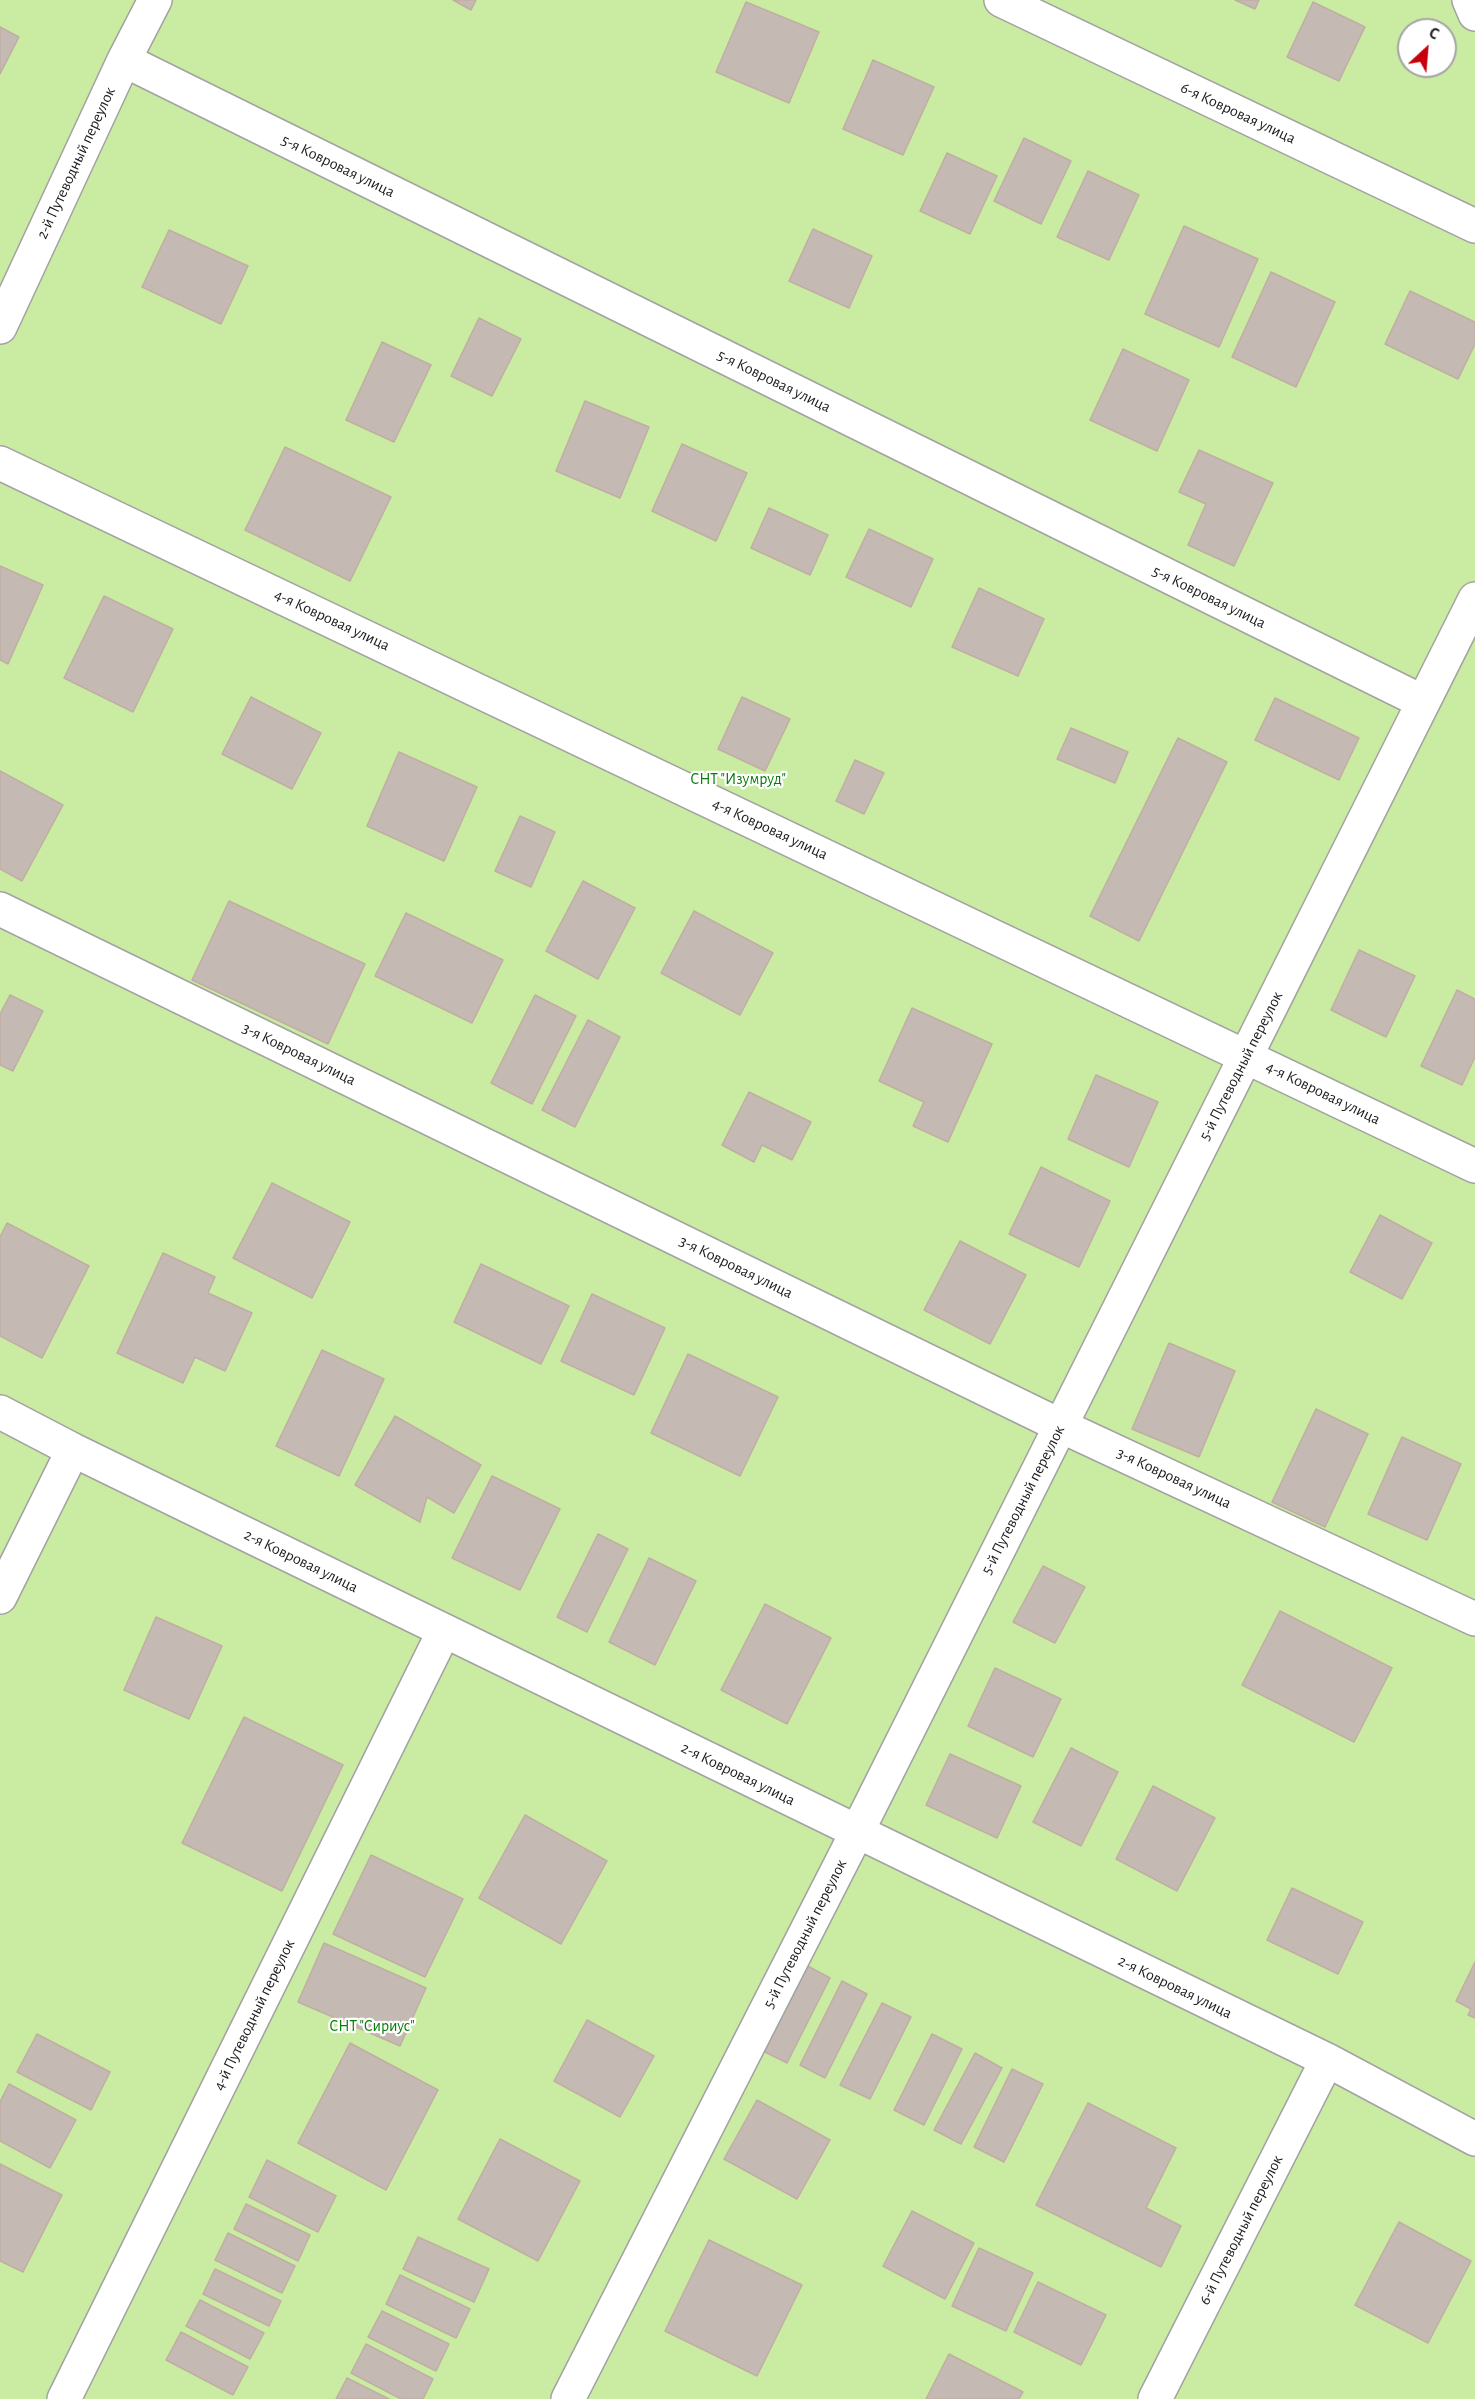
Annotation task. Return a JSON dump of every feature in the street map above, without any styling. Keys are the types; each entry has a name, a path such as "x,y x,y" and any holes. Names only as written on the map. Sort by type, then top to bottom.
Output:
{"street":[{"name":"2-й Путеводный переулок","path":"0,327 124,60 155,0"},
{"name":"6-я Ковровая улица","path":"1000,0 1475,226"},
{"path":"1469,0 1475,14"},
{"name":"5-я Ковровая улица","path":"124,60 1423,702"},
{"name":"4-я Ковровая улица","path":"0,463 1475,1166"},
{"name":"5-й Путеводный переулок","path":"568,2399 857,1832 1475,599"},
{"name":"3-я Ковровая улица","path":"0,909 1061,1426 1475,1619"},
{"name":"2-я Ковровая улица","path":"0,1412 73,1450 1326,2060 1475,2139"},
{"path":"0,1597 73,1450"},
{"name":"4-й Путеводный переулок","path":"64,2399 444,1631"},
{"name":"6-й Путеводный переулок","path":"1155,2399 1326,2060"}],"green space":[{"name":"СНТ \"Изумруд\"","path":"0,0 1475,0 1475,2399 0,2399"}],"building":[{"path":"453,0 476,0 471,10"},
{"path":"1235,0 1259,0 1255,9"},
{"path":"746,2 819,32 789,103 716,72"},
{"path":"1313,2 1365,27 1339,81 1287,57"},
{"path":"0,27 19,37 0,74"},
{"path":"873,60 934,87 903,155 843,129"},
{"path":"1024,138 1071,161 1041,224 994,201"},
{"path":"947,153 997,176 970,234 920,211"},
{"path":"1088,171 1139,195 1109,260 1057,237"},
{"path":"1184,226 1258,259 1219,347 1145,314"},
{"path":"813,229 872,256 849,308 789,281"},
{"path":"169,230 248,266 221,324 142,287"},
{"path":"1271,272 1335,302 1296,387 1232,357"},
{"path":"1410,291 1475,322 1475,344 1458,379 1385,344"},
{"path":"479,318 521,339 492,396 451,376"},
{"path":"382,342 431,365 394,442 346,420"},
{"path":"1123,349 1189,380 1157,451 1090,420"},
{"path":"585,401 649,427 620,498 556,471"},
{"path":"682,444 747,473 716,541 652,511"},
{"path":"285,447 391,497 350,581 245,530"},
{"path":"1199,450 1273,483 1234,566 1188,545 1206,504 1179,492"},
{"path":"769,508 828,535 810,575 751,548"},
{"path":"869,529 933,559 911,607 846,577"},
{"path":"0,566 43,585 8,664 0,660"},
{"path":"979,588 1044,619 1018,676 952,647"},
{"path":"104,596 173,629 133,712 64,678"},
{"path":"251,697 321,733 292,789 222,754"},
{"path":"742,697 790,719 765,771 718,749"},
{"path":"1275,698 1359,738 1339,780 1255,740"},
{"path":"1071,728 1128,752 1115,783 1057,759"},
{"path":"1178,738 1227,762 1139,941 1090,916"},
{"path":"399,752 477,787 444,861 367,826"},
{"path":"855,760 884,773 864,814 836,801"},
{"path":"0,771 63,805 22,881 0,869"},
{"path":"520,816 555,832 531,887 495,871"},
{"path":"583,881 635,908 598,979 546,951"},
{"path":"229,901 365,964 328,1044 192,980"},
{"path":"694,911 773,953 740,1015 661,973"},
{"path":"406,913 503,960 472,1023 375,976"},
{"path":"1359,950 1415,976 1386,1037 1331,1010"},
{"path":"1457,990 1475,999 1475,1057 1462,1085 1421,1066"},
{"path":"10,995 43,1011 13,1071 0,1065 0,1014"},
{"path":"535,995 576,1016 532,1104 491,1083"},
{"path":"912,1008 992,1044 948,1142 913,1126 924,1102 879,1081"},
{"path":"588,1020 620,1037 575,1127 542,1110"},
{"path":"1096,1075 1158,1102 1129,1167 1068,1139"},
{"path":"749,1092 811,1122 792,1160 762,1145 754,1162 722,1145"},
{"path":"1041,1167 1110,1201 1079,1267 1009,1234"},
{"path":"272,1183 350,1222 312,1298 233,1258"},
{"path":"1380,1215 1432,1243 1402,1299 1350,1272"},
{"path":"7,1223 89,1266 42,1358 0,1336 0,1237"},
{"path":"960,1241 1026,1275 990,1344 924,1310"},
{"path":"163,1253 215,1277 208,1293 252,1313 225,1371 195,1357 183,1383 117,1353"},
{"path":"481,1264 569,1306 541,1364 454,1322"},
{"path":"592,1294 665,1328 634,1395 561,1361"},
{"path":"1169,1343 1235,1371 1199,1457 1132,1429"},
{"path":"322,1350 384,1379 339,1476 276,1446"},
{"path":"688,1354 778,1397 740,1476 651,1433"},
{"path":"1316,1409 1368,1434 1325,1527 1272,1502"},
{"path":"395,1416 481,1465 454,1513 427,1497 420,1522 355,1485"},
{"path":"1402,1437 1461,1464 1427,1540 1368,1514"},
{"path":"492,1476 560,1509 520,1590 452,1558"},
{"path":"598,1534 628,1549 587,1632 557,1617"},
{"path":"649,1558 696,1581 655,1665 609,1642"},
{"path":"1043,1566 1085,1587 1055,1643 1013,1622"},
{"path":"765,1604 831,1638 787,1724 721,1690"},
{"path":"1280,1611 1392,1668 1354,1742 1242,1685"},
{"path":"156,1617 222,1646 189,1719 124,1690"},
{"path":"995,1668 1061,1699 1033,1757 968,1726"},
{"path":"244,1717 343,1765 282,1891 182,1843"},
{"path":"1071,1748 1118,1772 1081,1846 1033,1822"},
{"path":"950,1754 1021,1786 997,1838 926,1805"},
{"path":"1153,1786 1215,1818 1177,1891 1116,1859"},
{"path":"525,1815 607,1861 561,1944 479,1898"},
{"path":"371,1855 463,1899 425,1977 333,1934"},
{"path":"1292,1888 1363,1922 1338,1974 1267,1940"},
{"path":"324,1943 426,1988 400,2046 298,2002"},
{"path":"1475,1962 1475,2018 1468,2015 1471,2009 1456,2001"},
{"path":"804,1964 830,1978 787,2063 761,2050"},
{"path":"842,1981 867,1994 825,2078 800,2065"},
{"path":"882,2003 911,2017 870,2099 840,2085"},
{"path":"587,2020 654,2056 620,2117 554,2081"},
{"path":"37,2034 110,2072 91,2110 17,2072"},
{"path":"932,2034 962,2049 924,2125 894,2110"},
{"path":"350,2043 438,2090 386,2190 298,2143"},
{"path":"975,2053 1002,2068 961,2144 934,2130"},
{"path":"1012,2069 1043,2084 1004,2162 974,2147"},
{"path":"9,2084 76,2120 50,2168 0,2141 0,2102"},
{"path":"757,2100 830,2140 797,2199 724,2159"},
{"path":"1088,2103 1176,2148 1146,2208 1181,2226 1161,2267 1036,2205"},
{"path":"500,2139 580,2181 538,2261 458,2219"},
{"path":"267,2160 336,2196 318,2232 249,2197"},
{"path":"0,2164 62,2195 23,2272 0,2261"},
{"path":"246,2204 310,2235 298,2261 234,2229"},
{"path":"912,2211 974,2243 945,2299 883,2266"},
{"path":"1399,2222 1471,2261 1428,2343 1355,2305"},
{"path":"228,2233 295,2266 282,2293 215,2260"},
{"path":"418,2237 489,2269 474,2302 403,2269"},
{"path":"709,2240 802,2285 757,2376 665,2331"},
{"path":"979,2248 1033,2273 1006,2331 952,2306"},
{"path":"215,2269 281,2301 269,2326 203,2294"},
{"path":"400,2275 470,2309 456,2338 386,2304"},
{"path":"1038,2282 1106,2315 1081,2365 1014,2332"},
{"path":"200,2300 264,2333 250,2359 186,2326"},
{"path":"382,2311 449,2344 436,2371 368,2337"},
{"path":"181,2332 248,2367 233,2395 166,2360"},
{"path":"366,2344 433,2379 423,2399 401,2399 351,2373"},
{"path":"949,2354 1023,2392 1019,2399 926,2399"},
{"path":"347,2378 389,2399 336,2399"}],"park label":[{"name":"СНТ \"Сириус\"","path":"372,2026"}]}
